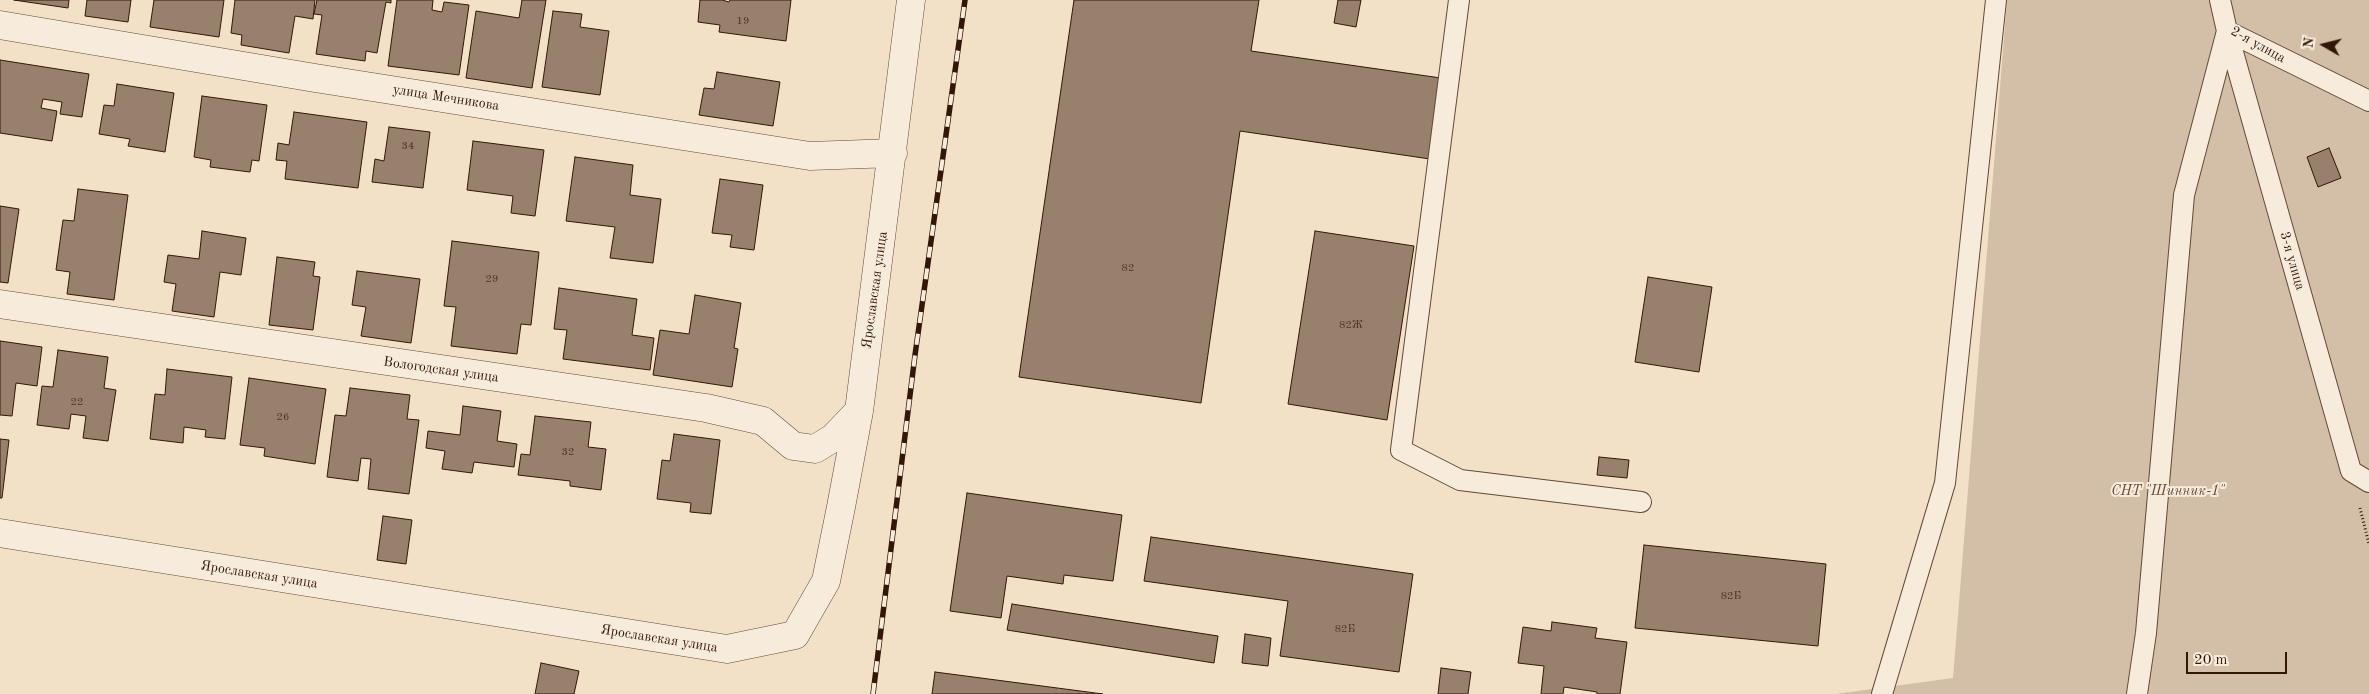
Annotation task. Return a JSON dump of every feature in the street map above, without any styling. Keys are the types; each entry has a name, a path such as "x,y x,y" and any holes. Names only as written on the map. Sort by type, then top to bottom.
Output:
{"street":[{"name":"Ярославская улица","path":"0,533 727,650 795,635 826,581 859,411 911,0"},
{"name":"улица Мечникова","path":"0,25 324,79 810,156 893,153"},
{"name":"Вологодская улица","path":"0,304 706,408 763,421 793,446 815,449 833,438 859,411"}],"lane":[{"path":"1459,0 1400,450 1460,480 1641,502"},
{"path":"1882,694 1945,483 1996,0"},
{"name":"2-я улица","path":"2220,0 2227,31 2369,102"},
{"path":"2137,694 2146,633 2184,195 2227,31"},
{"name":"3-я улица","path":"2227,31 2351,471 2369,482"}],"green space":[{"name":"СНТ \"Шинник-1\"","path":"2007,0 2369,0 2369,694 1836,694 1953,678"}],"building":[{"path":"14,0 69,0 68,8"},
{"path":"87,0 131,0 128,22 85,16"},
{"path":"154,0 224,0 219,37 150,27"},
{"path":"235,0 315,0 313,19 295,16 289,53 241,45 242,35 231,33"},
{"path":"317,0 391,0 391,3 386,2 377,53 366,51 365,61 316,54 322,15 314,14"},
{"path":"397,0 433,0 432,10 442,12 444,2 469,5 459,75 388,66"},
{"path":"522,0 546,0 532,88 466,78 476,11 519,18"},
{"path":"700,0 722,0 729,2 730,0 791,0 786,41 719,32 720,25 698,22"},
{"path":"1074,0 1259,0 1251,51 1441,78 1430,159 1240,131 1201,403 1019,377"},
{"path":"1338,0 1361,0 1356,27 1334,23"},
{"path":"553,11 582,14 580,27 609,31 600,95 542,87"},
{"path":"0,60 89,74 82,117 60,114 62,102 43,99 41,108 57,111 52,141 0,133"},
{"path":"717,72 780,82 773,126 699,115 704,88 714,89"},
{"path":"117,84 174,93 165,152 128,146 130,139 99,134 104,105 114,106"},
{"path":"202,96 267,105 259,161 252,160 250,172 210,167 211,160 194,157"},
{"path":"294,112 367,122 358,188 285,179 287,161 276,160 278,143 289,145"},
{"path":"389,127 430,132 423,188 372,182 375,159 384,161"},
{"path":"473,141 544,150 535,216 511,213 513,196 467,190"},
{"path":"2329,148 2341,178 2318,187 2307,157"},
{"path":"575,157 633,165 630,195 661,199 653,263 610,258 615,227 566,221"},
{"path":"720,179 763,185 754,250 730,247 732,235 712,233"},
{"path":"78,189 128,195 114,300 67,294 70,272 56,270 63,220 74,221"},
{"path":"0,206 19,209 8,283 0,282"},
{"path":"202,231 246,238 241,275 220,272 214,317 172,311 176,284 164,282 168,255 199,259"},
{"path":"1315,231 1414,246 1387,420 1288,404"},
{"path":"452,241 539,252 531,325 521,324 517,354 451,346 456,307 444,306"},
{"path":"277,257 315,262 313,276 320,277 313,330 269,325"},
{"path":"357,271 420,279 411,343 361,336 366,307 352,305"},
{"path":"1648,277 1712,287 1699,372 1635,362"},
{"path":"559,288 637,299 632,335 654,338 650,370 563,359 567,330 554,329"},
{"path":"695,295 741,303 734,348 738,349 732,387 653,375 660,330 689,334"},
{"path":"0,341 42,347 37,386 16,383 12,416 0,415"},
{"path":"58,350 108,357 104,388 116,390 108,441 83,438 86,416 71,414 69,429 37,425 42,386 53,387"},
{"path":"167,369 232,377 225,439 205,437 206,430 184,427 183,443 150,439 155,394 165,395"},
{"path":"249,378 326,389 315,464 264,456 265,448 240,445"},
{"path":"350,388 410,395 407,419 419,420 409,494 368,489 371,459 361,458 358,481 327,477 335,415 346,416"},
{"path":"463,406 501,411 497,441 517,444 514,467 474,462 472,473 442,469 445,451 426,448 428,431 460,435"},
{"path":"535,416 591,422 588,447 606,449 601,490 570,486 570,481 518,475 521,454 530,455"},
{"path":"674,434 720,440 711,514 690,512 691,503 657,499 662,460 670,461"},
{"path":"0,439 9,440 2,498 0,498"},
{"path":"1599,457 1629,460 1627,478 1597,475"},
{"path":"967,493 1122,515 1113,581 1064,575 1063,584 1007,576 1001,618 950,611"},
{"path":"383,516 412,520 406,564 377,560"},
{"path":"1151,537 1413,574 1399,672 1280,656 1288,601 1144,581"},
{"path":"1644,545 1826,564 1818,646 1635,628"},
{"path":"1012,604 1218,636 1214,663 1007,630"},
{"path":"1552,622 1597,628 1595,638 1627,642 1620,694 1597,694 1597,692 1564,687 1563,694 1541,694 1544,666 1518,663 1523,627 1551,631"},
{"path":"1245,634 1271,638 1268,666 1242,663"},
{"path":"541,663 579,671 574,694 535,694"},
{"path":"1441,668 1471,672 1468,694 1438,694"},
{"path":"935,672 1103,694 932,694"}],"railway":[{"path":"873,694 915,355 965,0"}]}
